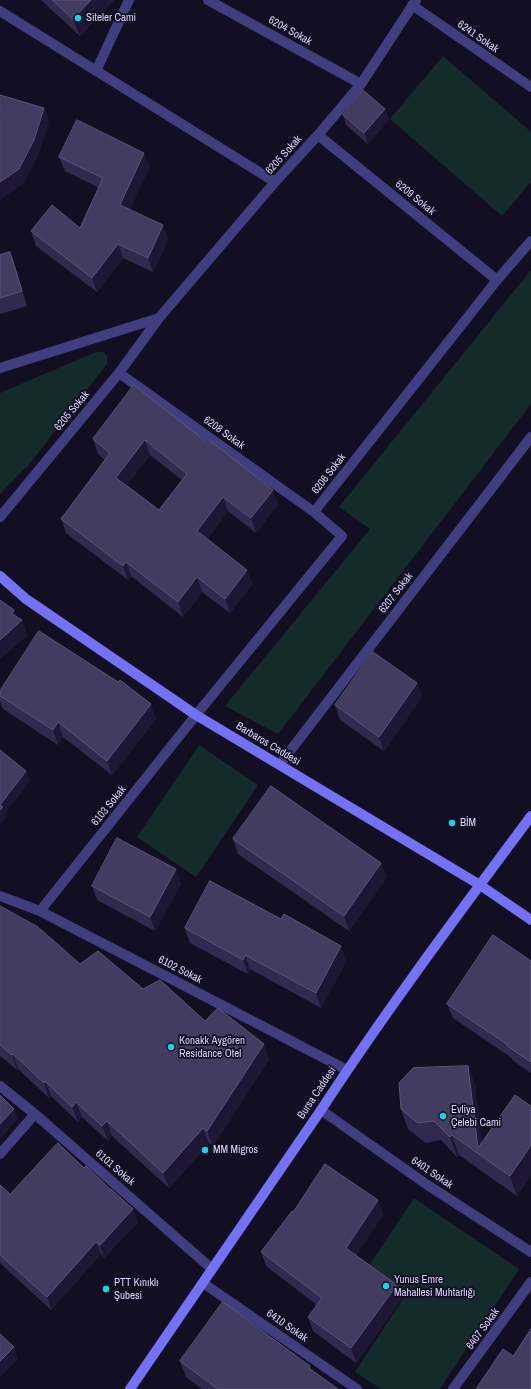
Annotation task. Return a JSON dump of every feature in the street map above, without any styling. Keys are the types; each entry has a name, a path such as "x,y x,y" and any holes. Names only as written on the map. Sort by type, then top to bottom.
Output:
{"main road":[{"name":"Barbaros Caddesi","path":"0,576 26,599 196,715 480,885 531,920"},
{"name":"Bursa Caddesi","path":"130,1389 406,985 531,816"}],"street":[{"path":"96,71 129,0"},
{"name":"6204 Sokak","path":"208,0 361,84"},
{"name":"6205 Sokak","path":"0,517 119,373 159,318 361,84 414,3"},
{"name":"6241 Sokak","path":"414,3 531,88"},
{"path":"0,10 275,182"},
{"name":"6209 Sokak","path":"318,135 497,280"},
{"name":"6206 Sokak","path":"196,715 342,536 314,512 497,280 531,241"},
{"path":"0,368 159,318"},
{"name":"6208 Sokak","path":"119,373 314,512"},
{"name":"6207 Sokak","path":"280,764 531,437"},
{"name":"6103 Sokak","path":"40,911 196,715"},
{"name":"6102 Sokak","path":"0,896 40,911 347,1070"},
{"name":"6101 Sokak","path":"0,1086 35,1114 212,1269"},
{"name":"6401 Sokak","path":"321,1110 426,1184 531,1252"},
{"path":"0,1154 35,1114"},
{"name":"6407 Sokak","path":"454,1389 531,1282"},
{"name":"6410 Sokak","path":"203,1283 357,1389"}],"green space":[{"path":"443,56 531,132 531,182 502,216 390,119"},
{"path":"531,270 531,404 278,734 225,706 370,529 339,507"},
{"path":"96,352 104,352 107,356 107,364 31,462 0,494 0,393"},
{"path":"199,745 258,785 196,877 137,837"},
{"path":"414,1198 519,1269 440,1389 381,1389 355,1372 405,1296 366,1270"}],"building":[{"path":"53,0 91,0 73,19"},
{"path":"363,90 385,109 364,133 343,115"},
{"path":"0,95 44,108 34,140 19,169 0,182"},
{"path":"77,120 144,153 120,205 163,225 148,258 118,244 92,278 31,231 52,205 80,228 103,178 59,157"},
{"path":"10,252 22,291 0,298 0,255"},
{"path":"134,385 210,445 212,442 273,490 251,518 223,497 197,531 247,570 225,599 197,577 178,602 126,562 123,566 61,519 110,453 93,439","holes":["145,440 187,474 159,510 116,478"]},
{"path":"0,600 14,610 12,614 22,620 0,640"},
{"path":"39,631 118,682 120,680 151,704 107,761 58,722 53,730 0,696 0,691"},
{"path":"373,652 417,683 379,737 335,705"},
{"path":"0,750 26,771 0,805"},
{"path":"271,786 381,863 344,916 233,839"},
{"path":"117,838 176,869 150,917 92,886"},
{"path":"210,881 281,919 284,914 341,946 316,993 245,955 243,960 185,928"},
{"path":"0,906 38,927 80,964 98,951 143,989 160,980 205,1021 218,1008 264,1044 207,1131 203,1128 163,1173 107,1121 102,1126 76,1102 72,1107 45,1081 44,1083 13,1054 12,1055 0,1045"},
{"path":"493,935 531,961 531,1062 447,1004"},
{"path":"468,1066 478,1148 515,1095 531,1106 531,1145 510,1176 452,1135 450,1137 434,1121 418,1123 401,1109 399,1083 413,1068"},
{"path":"0,1095 14,1109 0,1124"},
{"path":"58,1143 84,1168 86,1166 133,1209 100,1245 96,1242 47,1297 0,1255 0,1185 10,1194"},
{"path":"325,1164 378,1200 346,1248 397,1285 351,1348 308,1317 322,1298 261,1252 292,1211 293,1212"},
{"path":"223,1302 310,1366 309,1368 338,1389 218,1389 180,1361"},
{"path":"531,1329 531,1389 476,1389 503,1349 513,1356"},
{"path":"0,1334 14,1347 0,1361"}],"place":[{"name":"Siteler Cami","path":"78,18"},
{"name":"BİM","path":"452,823"},
{"name":"Konakk Aygören Residance Otel","path":"171,1047"},
{"name":"Evliya Çelebi Cami","path":"443,1116"},
{"name":"MM Migros","path":"205,1150"},
{"name":"Yunus Emre Mahallesi Muhtarlığı","path":"386,1286"},
{"name":"PTT Kınıklı Şubesi","path":"106,1289"}]}
